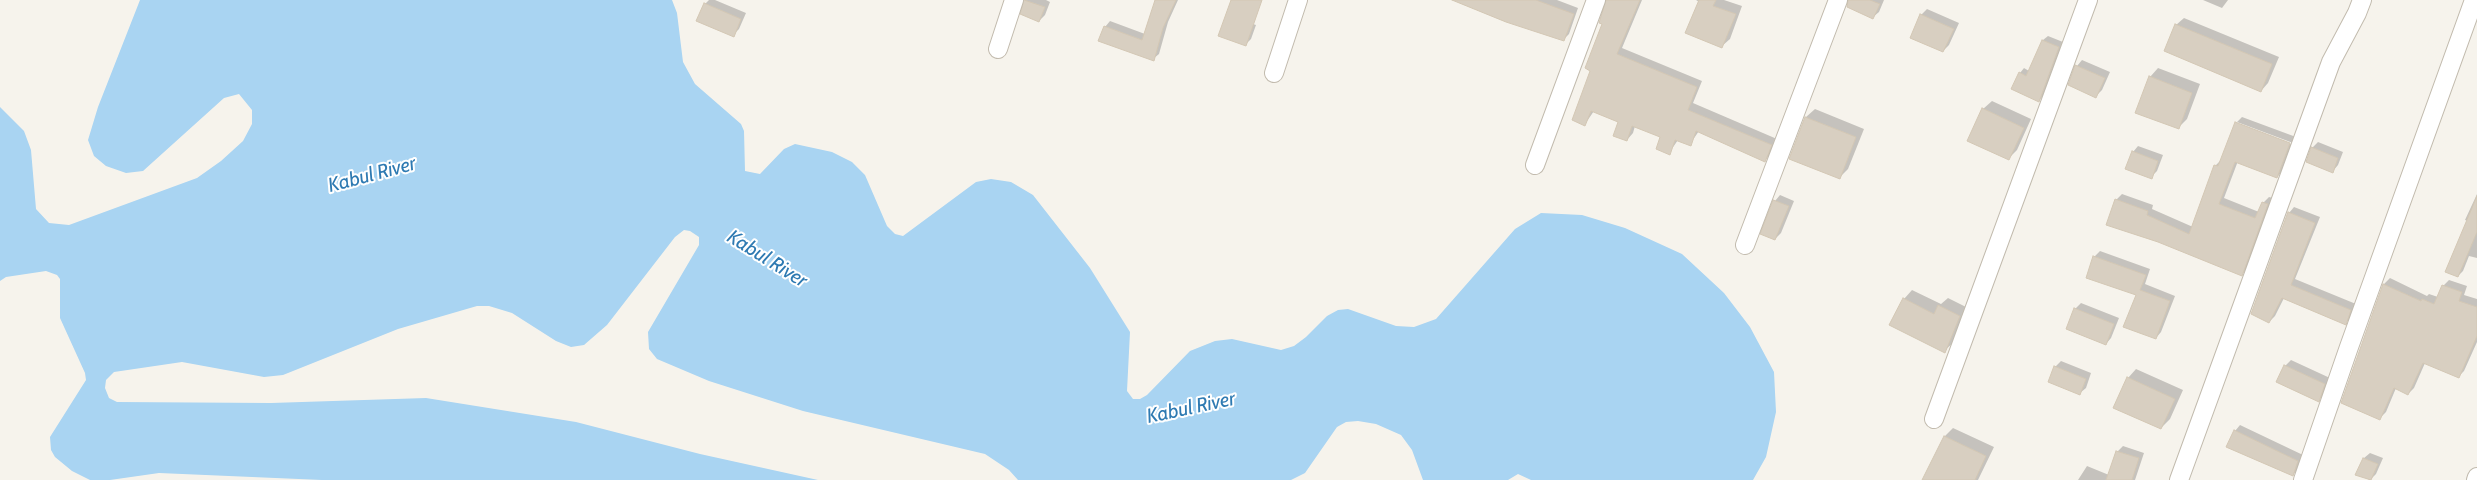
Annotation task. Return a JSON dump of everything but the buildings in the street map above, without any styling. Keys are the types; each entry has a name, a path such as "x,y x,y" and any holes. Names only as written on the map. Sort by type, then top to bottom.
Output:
{"street":[{"path":"998,49 1014,0"},
{"path":"1274,73 1298,0"},
{"path":"1535,165 1596,0"},
{"path":"1745,245 1838,0"},
{"path":"1934,418 2088,0"},
{"path":"2179,480 2331,62 2362,0"},
{"path":"2303,480 2474,0"}],"water":[{"name":"Kabul River","path":"140,0 672,0 677,13 683,62 695,84 741,124 744,131 745,171 760,174 784,149 795,144 832,152 852,162 865,175 887,226 895,234 903,236 976,182 991,179 1011,182 1033,195 1090,268 1130,332 1127,391 1133,399 1140,399 1147,395 1190,351 1215,341 1232,339 1281,350 1294,346 1327,316 1338,310 1348,309 1396,326 1414,327 1436,319 1515,229 1541,213 1582,215 1625,228 1682,254 1724,293 1750,327 1774,372 1776,412 1766,457 1753,480 1531,480 1518,474 1508,480 1423,480 1412,450 1401,435 1376,424 1358,421 1346,422 1337,427 1305,473 1291,480 1018,480 1009,470 985,454 803,411 709,381 657,359 649,349 648,332 699,245 699,237 690,231 684,230 675,237 607,325 584,345 571,347 556,341 512,313 489,306 477,306 398,329 283,375 264,377 182,362 114,372 106,380 105,388 109,398 117,402 271,403 426,398 576,422 700,454 818,480 322,480 159,473 110,480 90,480 72,471 55,457 51,450 50,437 86,380 85,373 60,318 60,279 57,275 46,271 6,277 0,281 0,107 24,131 31,150 36,209 49,223 69,225 197,178 221,161 243,141 252,124 252,110 239,94 224,98 143,171 126,173 106,166 94,156 88,140 98,107"}]}
